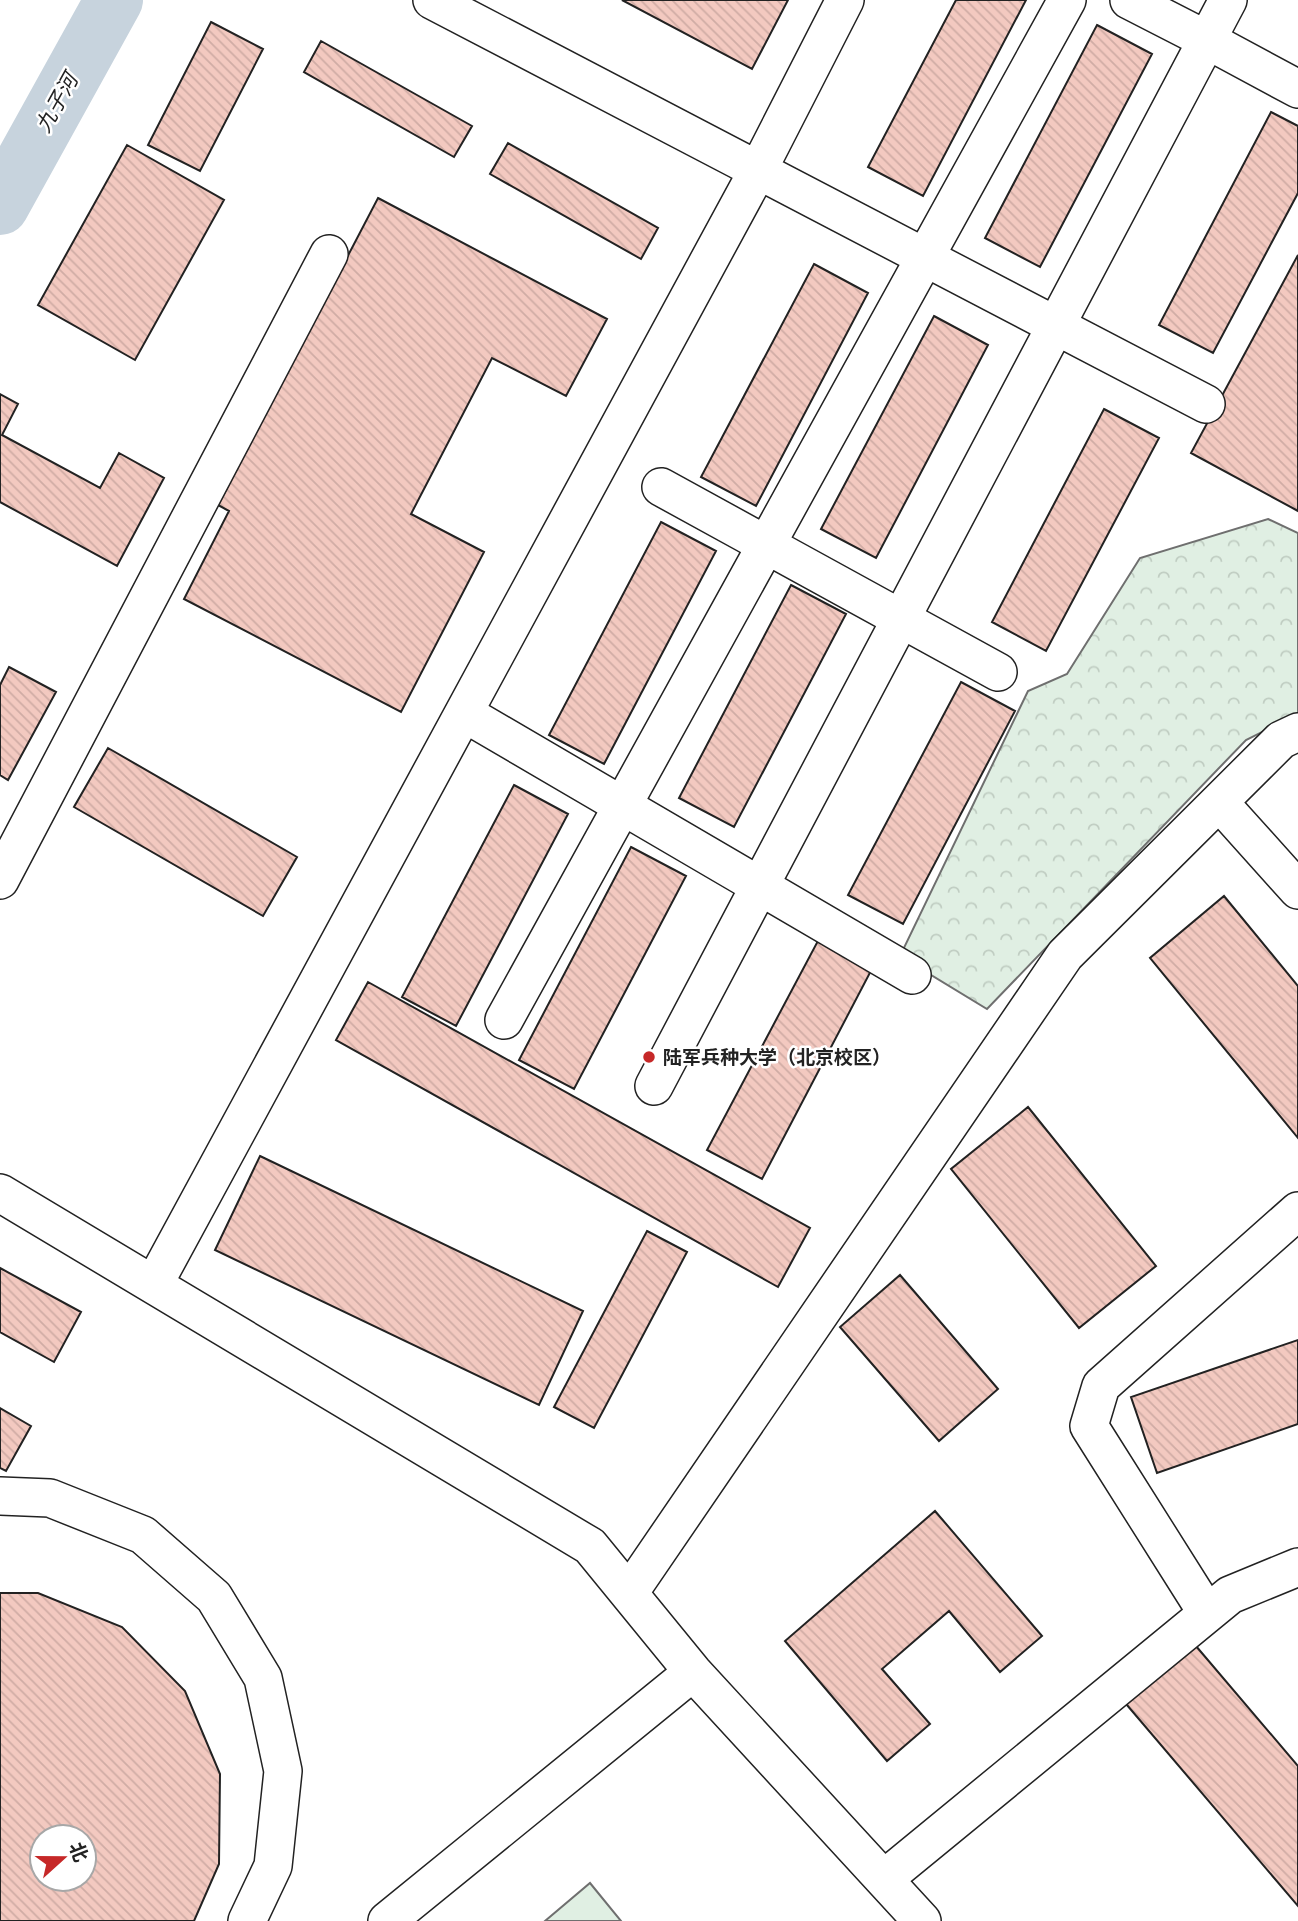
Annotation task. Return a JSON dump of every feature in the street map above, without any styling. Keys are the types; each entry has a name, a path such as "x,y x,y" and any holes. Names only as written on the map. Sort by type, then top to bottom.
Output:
{"lane":[{"path":"432,0 1206,404"},
{"path":"154,1284 758,170 845,0"},
{"path":"504,1020 1067,0"},
{"path":"1129,0 1298,89"},
{"path":"654,1086 1228,0"},
{"path":"0,880 329,254"},
{"path":"661,487 998,672"},
{"path":"464,713 912,975"},
{"path":"629,1594 1065,956 1281,740 1298,732"},
{"path":"1219,802 1298,890"},
{"path":"0,1192 590,1546 693,1672 922,1921"},
{"path":"1207,1613 1088,1426 1101,1386 1298,1211"},
{"path":"0,1496 50,1498 143,1535 215,1597 263,1678 283,1771 273,1866 247,1921"},
{"path":"884,1880 1230,1595 1298,1567"},
{"path":"387,1921 693,1672"}],"green space":[{"path":"1268,519 1298,533 1298,714 1246,740 987,1009 900,956 1028,691 1067,674 1140,558"},
{"path":"590,1883 621,1921 545,1921"}],"building":[{"path":"622,0 788,0 752,69"},
{"path":"956,0 1026,0 923,196 868,167"},
{"path":"211,22 263,49 200,171 148,145"},
{"path":"1097,25 1152,54 1040,267 985,238"},
{"path":"321,41 472,126 454,157 304,72"},
{"path":"1271,112 1298,126 1298,193 1213,353 1159,325"},
{"path":"508,143 658,228 641,259 490,174"},
{"path":"127,145 224,200 135,360 38,305"},
{"path":"378,198 607,319 566,396 492,358 411,514 484,552 401,712 184,599 229,511 218,505"},
{"path":"1298,255 1298,511 1191,453"},
{"path":"814,264 868,293 756,506 701,477"},
{"path":"934,316 988,345 876,558 821,529"},
{"path":"0,394 18,404 2,435 100,488 119,453 164,478 117,566 0,502"},
{"path":"1104,409 1159,438 1046,651 992,622"},
{"path":"661,522 716,551 604,764 549,735"},
{"path":"791,585 846,614 734,827 679,798"},
{"path":"9,667 56,692 8,780 0,775 0,685"},
{"path":"961,682 1015,711 903,924 848,895"},
{"path":"108,748 297,857 263,916 74,807"},
{"path":"514,785 568,814 456,1026 402,997"},
{"path":"631,847 686,876 574,1089 519,1060"},
{"path":"1224,896 1298,986 1298,1138 1150,958"},
{"path":"820,937 874,965 762,1179 707,1150"},
{"path":"368,982 810,1228 778,1287 336,1040"},
{"path":"1028,1107 1156,1266 1079,1328 951,1169"},
{"path":"260,1156 583,1311 539,1405 215,1250"},
{"path":"647,1231 687,1252 594,1428 554,1407"},
{"path":"0,1268 81,1312 54,1362 0,1332"},
{"path":"900,1275 998,1389 939,1441 840,1327"},
{"path":"1298,1340 1298,1424 1157,1473 1131,1397"},
{"path":"0,1408 31,1426 6,1471 0,1468"},
{"path":"935,1511 1042,1636 1000,1672 949,1611 882,1669 930,1724 887,1761 785,1641"},
{"path":"0,1593 38,1593 122,1627 185,1691 220,1774 219,1864 194,1921 0,1921"},
{"path":"1190,1639 1298,1766 1298,1906 1121,1698"}],"waterway":[{"name":"九子河","path":"0,206 114,0"}],"place":[{"name":"陆军兵种大学（北京校区）","path":"649,1057"}]}
